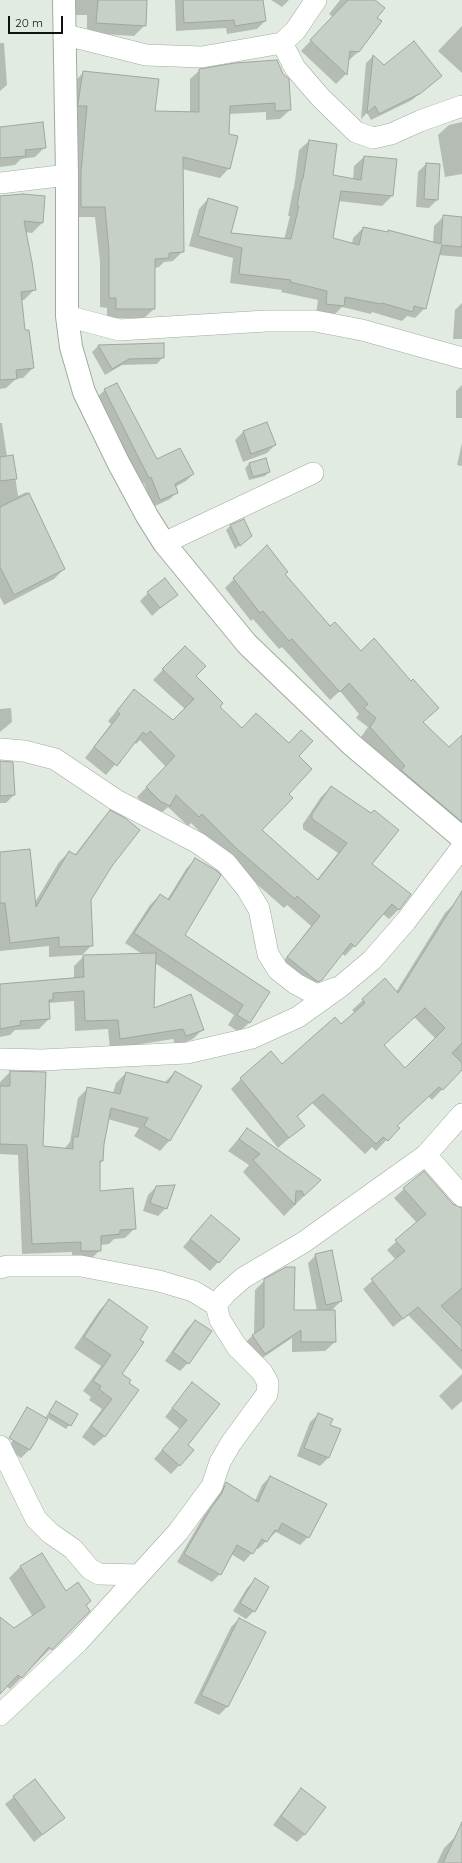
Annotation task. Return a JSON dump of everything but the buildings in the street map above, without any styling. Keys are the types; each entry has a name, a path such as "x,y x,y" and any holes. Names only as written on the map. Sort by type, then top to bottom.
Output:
{"street":[{"path":"64,0 66,35 67,316 71,347 84,392 118,462 147,516 164,543 247,644 352,745 462,838"},
{"path":"66,35 146,55 202,57 282,43 295,31 316,0"},
{"path":"282,43 294,68 320,97 356,132 373,138 390,134 420,121 462,106"},
{"path":"0,183 67,175"},
{"path":"67,316 119,330 266,321 315,321 362,330 462,358"},
{"path":"164,543 313,473"},
{"path":"0,749 24,751 55,760 116,800 198,843 226,863 247,889 259,909 268,954 278,970 296,984 317,995 340,987"},
{"path":"0,1059 42,1060 187,1053 252,1038 298,1017 340,987 372,960 402,927 462,847"},
{"path":"216,1305 225,1294 243,1278 304,1242 426,1155 462,1114"},
{"path":"426,1155 462,1196"},
{"path":"0,1268 7,1266 81,1266 159,1281 193,1291 216,1305 220,1320 237,1346 262,1372 268,1383 267,1394 231,1443 220,1462 212,1486 178,1532 78,1642 0,1715"},
{"path":"0,1446 36,1519 50,1533 73,1549 90,1569 99,1574 138,1575"}]}
